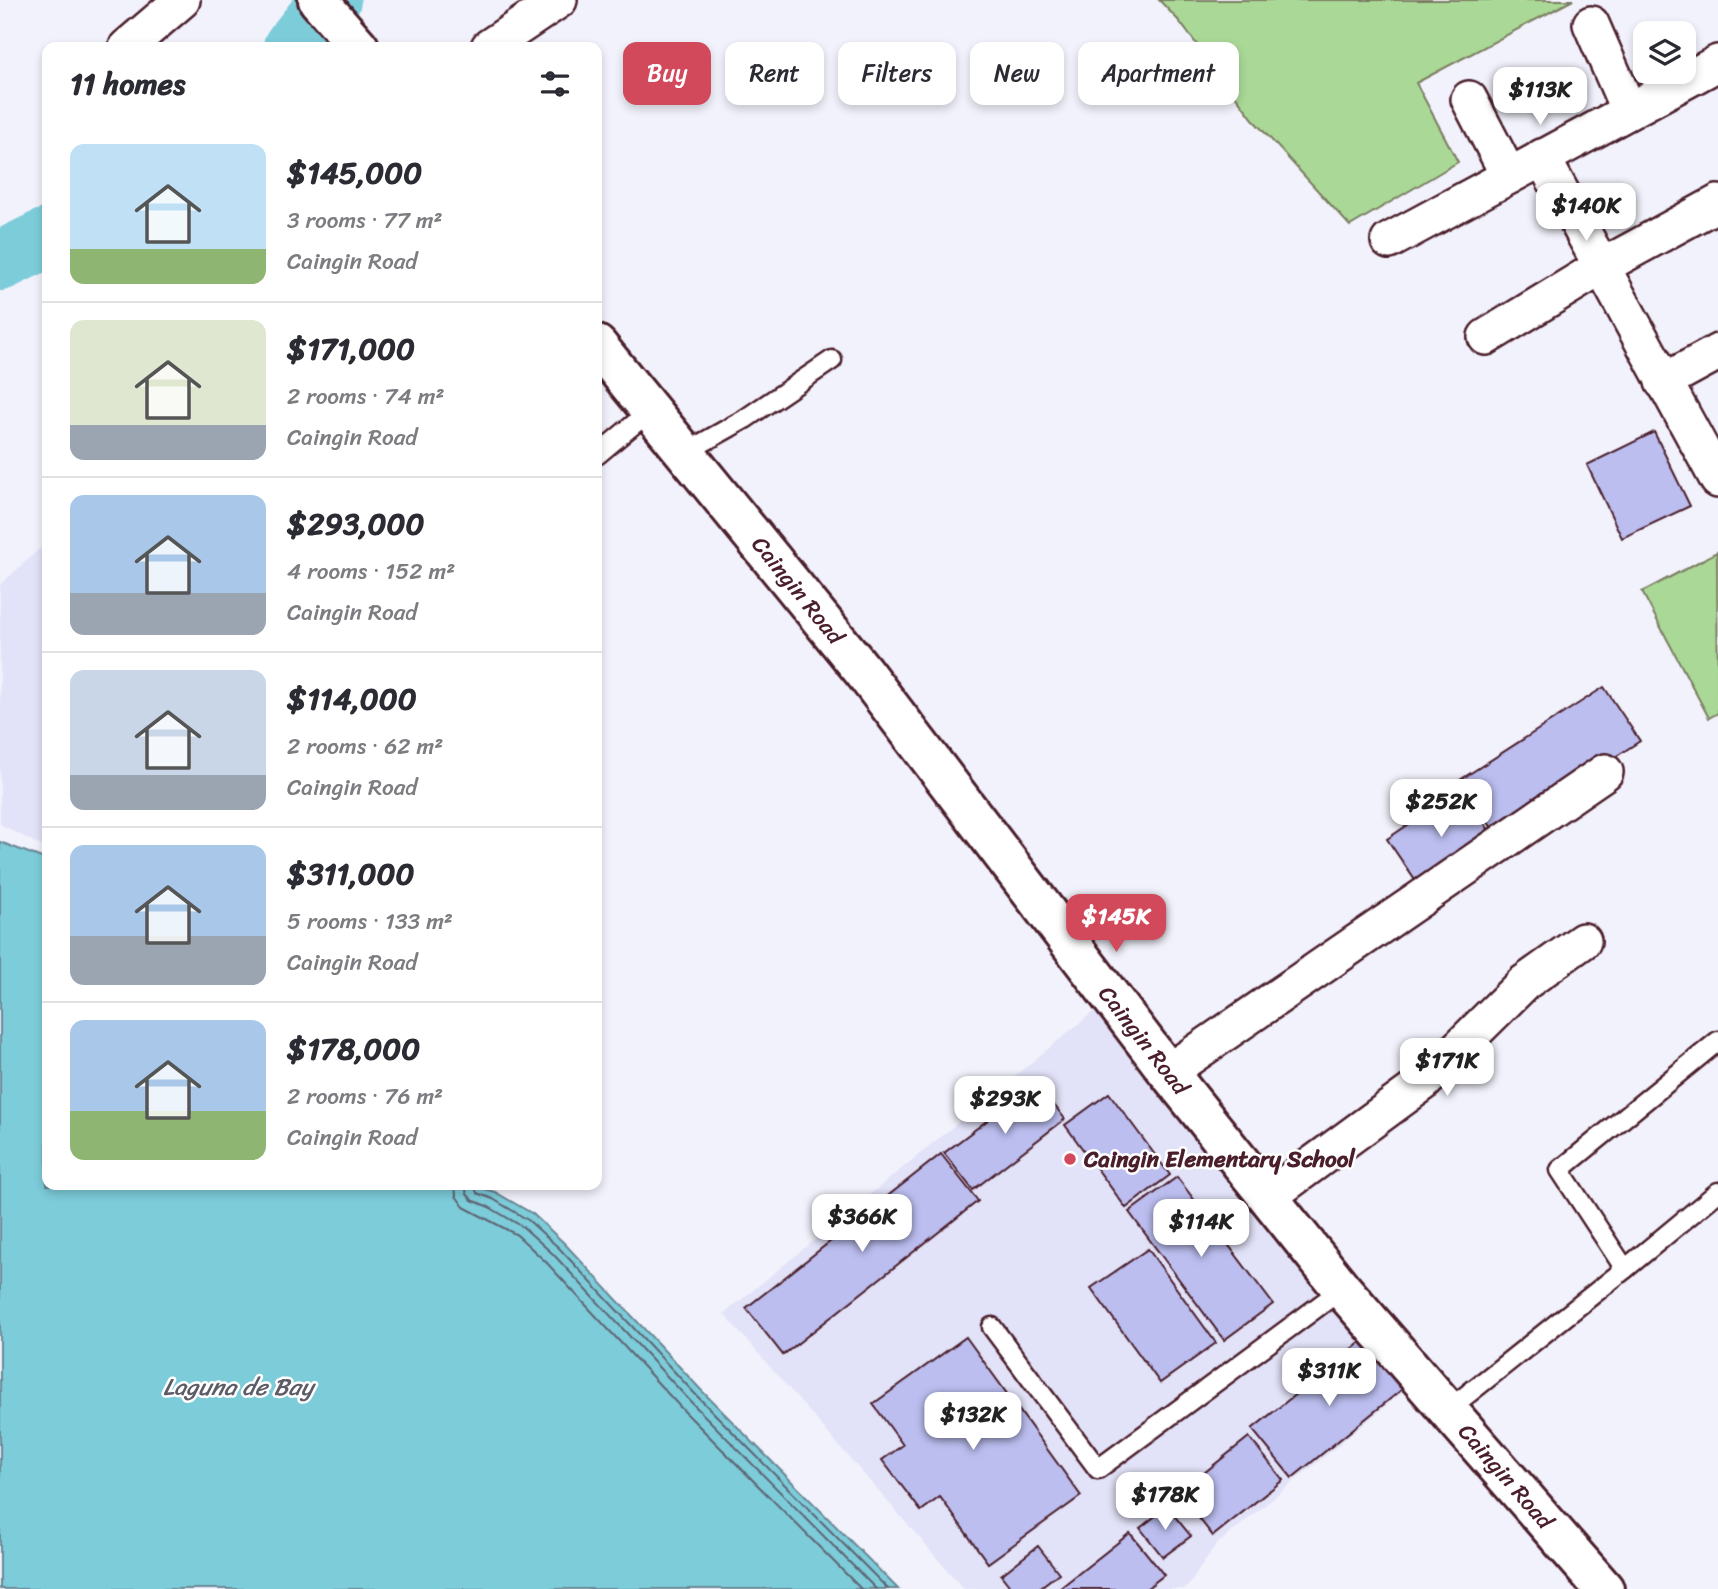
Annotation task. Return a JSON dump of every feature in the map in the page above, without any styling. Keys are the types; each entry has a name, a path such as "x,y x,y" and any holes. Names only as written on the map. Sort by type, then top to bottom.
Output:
{"street":[{"path":"133,42 182,0"},
{"path":"496,42 559,0"},
{"path":"1591,24 1629,111"},
{"path":"1389,241 1718,63"},
{"path":"1469,99 1509,176"},
{"path":"1542,158 1718,480"},
{"path":"1486,338 1601,267 1718,204"},
{"name":"Caingin Road","path":"602,351 863,671 1168,1072 1342,1289 1604,1589"},
{"path":"1663,382 1718,352"},
{"path":"1168,1072 1605,772"},
{"path":"1268,1197 1422,1084 1524,983 1583,941"}],"lane":[{"path":"687,452 768,404 832,360"},
{"path":"602,451 651,410"},
{"path":"1625,1269 1560,1170 1718,1041"},
{"path":"1449,1409 1718,1192"},
{"path":"992,1327 1098,1469 1342,1289"}],"shaded area":[{"path":"42,547 42,846 0,824 0,585"},
{"name":"Caingin Elementary School","path":"1103,1004 1409,1387 1215,1546 1184,1589 964,1589 724,1314"}],"green space":[{"path":"1159,0 1573,0 1416,83 1458,162 1350,226 1256,123 1239,100 1239,42 1195,42"},
{"path":"1717,552 1718,713 1709,718 1642,592"}],"water":[{"name":"Laguna de Bay","path":"0,842 42,858 42,1190 495,1192 533,1214 564,1243 702,1391 898,1589 0,1589"}],"building":[{"path":"1654,432 1690,506 1622,538 1587,465"},
{"path":"1604,687 1640,741 1496,834 1460,780"},
{"path":"1461,789 1495,839 1421,889 1387,839"},
{"path":"1037,1083 1065,1119 973,1190 944,1153"},
{"path":"1109,1093 1170,1175 1126,1208 1065,1125"},
{"path":"941,1154 978,1201 783,1355 746,1308"},
{"path":"1177,1177 1273,1304 1224,1340 1129,1212"},
{"path":"1148,1249 1216,1343 1160,1383 1091,1288"},
{"path":"966,1337 1081,1496 988,1563 940,1497 921,1511 882,1460 903,1445 873,1404"},
{"path":"1366,1338 1405,1387 1292,1478 1252,1429"},
{"path":"1249,1437 1283,1480 1213,1536 1179,1493"},
{"path":"1167,1507 1191,1536 1163,1557 1140,1528"},
{"path":"1130,1533 1164,1575 1146,1589 1059,1589"},
{"path":"1038,1546 1059,1573 1038,1589 1012,1589 1001,1575"}],"waterway":[{"path":"297,42 331,0"},
{"path":"0,261 42,240"}],"place":[{"name":"Caingin Elementary School","path":"1070,1159"}]}
